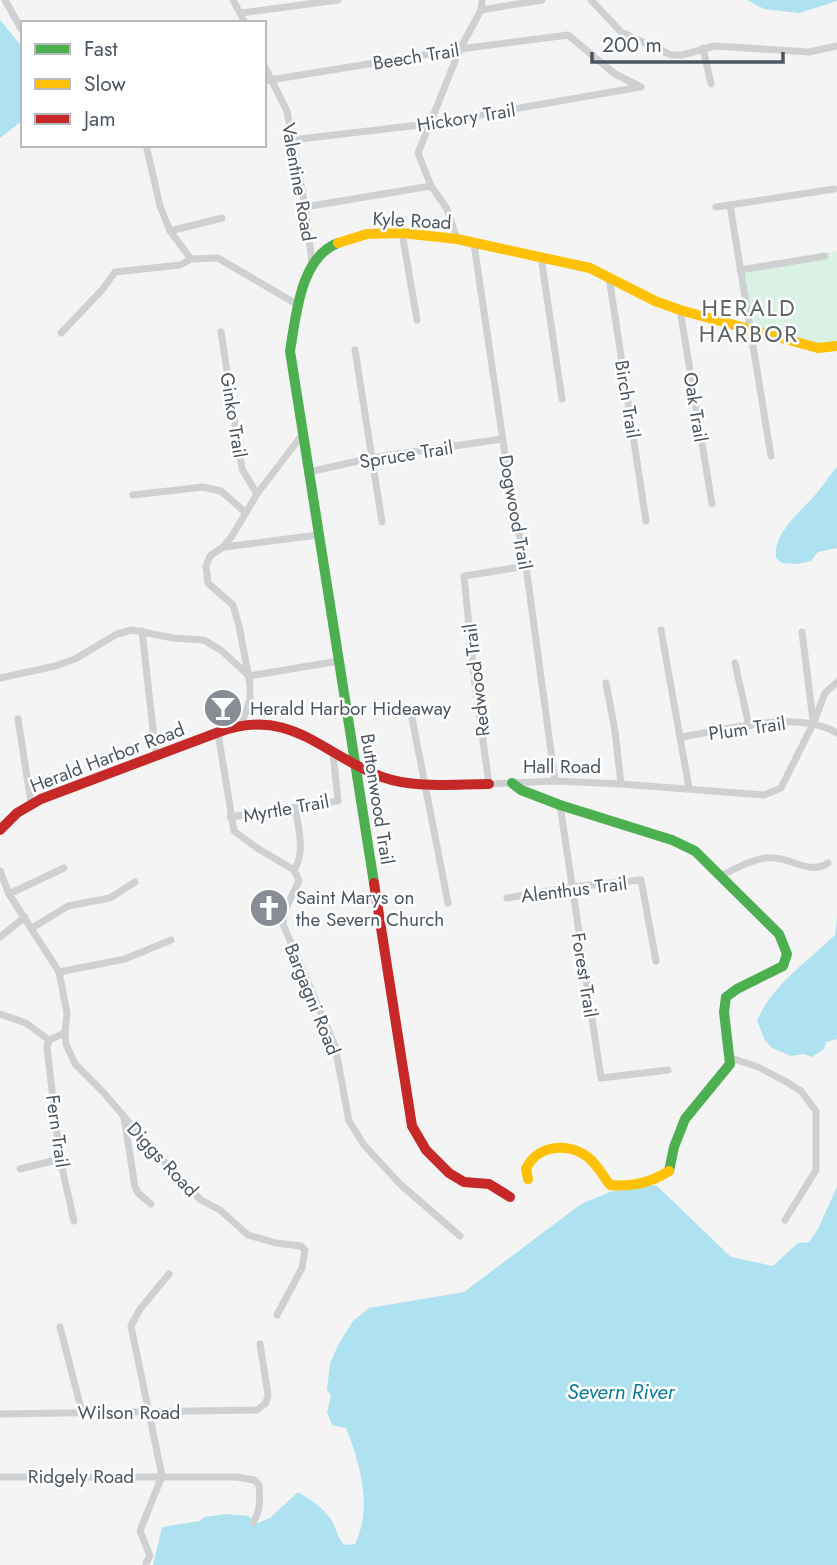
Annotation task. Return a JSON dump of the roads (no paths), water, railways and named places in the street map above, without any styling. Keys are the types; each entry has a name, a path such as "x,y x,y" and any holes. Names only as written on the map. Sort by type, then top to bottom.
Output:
{"street":[{"path":"5,0 21,28"},
{"path":"233,0 244,21"},
{"path":"241,13 338,0"},
{"path":"457,239 447,209 431,186 418,153 460,49 481,10 482,0"},
{"path":"481,10 542,0"},
{"path":"591,0 621,32 671,55 682,55 715,46 808,52 837,46"},
{"name":"Beech Trail","path":"268,80 460,49 568,35 615,74 641,87"},
{"path":"704,48 711,84"},
{"name":"Valentine Road","path":"268,80 287,111 305,207 312,263"},
{"name":"Hickory Trail","path":"291,140 428,124 641,87"},
{"path":"146,147 160,206 170,231 191,259"},
{"path":"305,207 431,186"},
{"path":"716,207 834,189"},
{"path":"730,205 771,456"},
{"path":"170,231 222,218"},
{"path":"402,233 417,320"},
{"name":"Kyle Road","path":"312,263 333,245 367,234 402,233 457,239 590,268 645,296 680,310 818,348 837,346"},
{"name":"Dogwood Trail","path":"474,244 511,495 526,566 555,781"},
{"path":"740,270 825,256"},
{"path":"541,257 562,399"},
{"path":"61,333 102,290 115,272 180,265 191,259 218,258 298,305"},
{"path":"237,727 250,699 248,676 233,606 208,583 206,566 210,556 223,547 257,494 302,435 290,351 298,305 312,263"},
{"name":"Birch Trail","path":"609,277 646,521"},
{"name":"Oak Trail","path":"680,310 712,505"},
{"name":"Ginko Trail","path":"221,332 242,469 257,494"},
{"path":"355,349 382,522"},
{"name":"Buttonwood Trail","path":"302,435 414,1134 425,1150 463,1182 480,1182 499,1189 510,1197"},
{"name":"Spruce Trail","path":"309,472 371,458 502,439"},
{"path":"133,495 203,487 221,491 246,513"},
{"path":"223,547 318,535"},
{"name":"Redwood Trail","path":"489,784 464,576 526,566"},
{"path":"0,678 75,659 117,634 132,630 173,638 204,640 222,651 248,676"},
{"path":"661,630 689,788"},
{"path":"142,631 156,756"},
{"path":"802,632 813,724"},
{"path":"248,676 339,661"},
{"path":"735,663 749,726"},
{"path":"606,682 621,784"},
{"name":"Hall Road","path":"237,727 256,723 278,726 387,778 423,783 555,781 764,795 781,788 813,724 825,693 837,682"},
{"path":"412,718 448,903"},
{"path":"19,719 32,803"},
{"name":"Plum Trail","path":"681,737 789,720 813,724 837,733"},
{"name":"Herald Harbor Road","path":"0,830 32,803 237,727"},
{"path":"218,733 234,831 294,870"},
{"name":"Myrtle Trail","path":"230,817 338,801 333,753"},
{"path":"512,783 521,790 560,805 672,840 695,851 779,934 787,958 783,966 733,991 724,1002 731,1058 726,1069 685,1119 674,1147 669,1171 638,1185 620,1187 610,1185 592,1160 577,1151 548,1148 526,1166 525,1174 528,1179"},
{"name":"Forest Trail","path":"560,805 601,1078 668,1070"},
{"name":"Bargagni Road","path":"295,807 300,857 294,870 299,881 285,910 283,924 335,1046 349,1121 364,1145 400,1184 460,1237"},
{"path":"720,876 762,859 774,858 820,869 828,863"},
{"path":"9,894 64,868"},
{"path":"0,871 9,894 59,972 125,959 171,940"},
{"name":"Alenthus Trail","path":"507,898 572,887 641,880 656,961"},
{"path":"32,928 68,906 110,898 135,882"},
{"path":"0,937 25,917"},
{"name":"Diggs Road","path":"59,972 67,1013 65,1033 70,1057 75,1064 195,1194 220,1210 248,1235 301,1246 305,1254 302,1268 277,1315"},
{"path":"0,1014 26,1023 49,1040 65,1033"},
{"name":"Fern Trail","path":"49,1040 47,1047 60,1159 74,1222"},
{"path":"731,1058 758,1068 801,1091 816,1111 816,1170 785,1220"},
{"path":"124,1117 135,1188 151,1203"},
{"path":"20,1169 60,1159"},
{"path":"146,1563 150,1556 140,1531 162,1476 131,1326 140,1308 169,1274"},
{"path":"60,1327 82,1412"},
{"name":"Wilson Road","path":"0,1414 257,1410 266,1403 268,1395 260,1344"},
{"name":"Ridgely Road","path":"0,1477 162,1476 237,1477 254,1480 259,1485 261,1503 253,1523"}],"water":[{"path":"747,0 837,1 799,13 764,9"},
{"path":"0,20 21,46 21,122 0,138"},
{"path":"837,467 837,548 818,552 811,561 782,563 776,558 776,548 785,529"},
{"path":"837,917 837,1039 826,1042 824,1049 812,1057 804,1054 791,1056 772,1048 765,1040 757,1021 771,996 835,935"},
{"name":"Severn River","path":"656,1185 731,1257 773,1266 798,1243 809,1242 818,1229 837,1187 837,1565 153,1565 162,1527 226,1514 249,1516 255,1524 270,1518 298,1492 325,1512 345,1545 355,1544 364,1501 360,1471 346,1428 332,1425 327,1412 331,1396 327,1390 330,1364 353,1321 369,1308 464,1292 581,1204 610,1192"}],"place":[{"name":"Herald Harbor Hideaway","path":"223,708"},
{"name":"Saint Marys on the Severn Church","path":"269,908"}],"district":[{"name":"HERALD HARBOR","path":"749,321"}]}
